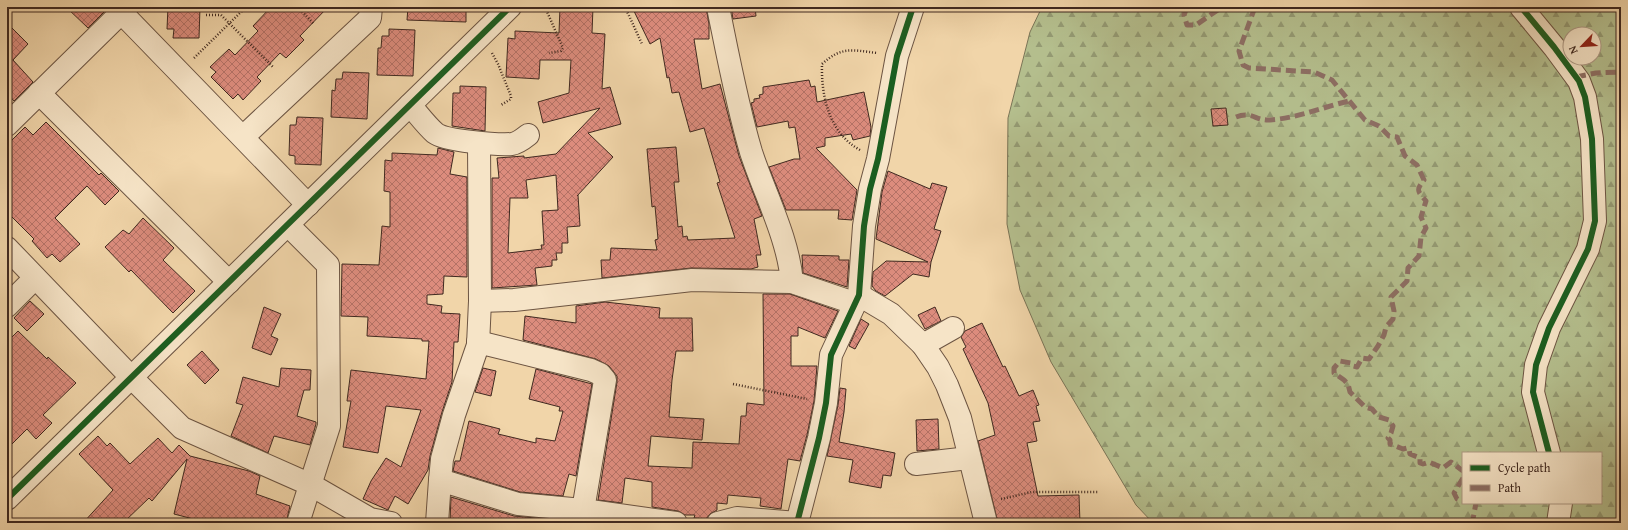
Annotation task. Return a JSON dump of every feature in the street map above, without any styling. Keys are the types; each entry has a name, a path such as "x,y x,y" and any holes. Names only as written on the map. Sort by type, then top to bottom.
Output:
{"street":[{"path":"243,137 370,18 371,7"},
{"path":"7,499 510,7"},
{"path":"718,7 732,78 751,152 777,222 790,266 792,282"},
{"path":"718,523 737,518 797,523 819,438 826,402 831,355 856,299 864,226 870,189 878,159 897,56 913,7"},
{"path":"1521,7 1554,47 1579,81 1585,97 1592,139 1594,221 1588,250 1550,328 1536,365 1533,392 1549,452"},
{"path":"7,125 122,9 180,73 308,206"},
{"path":"39,93 229,282"},
{"path":"410,105 435,133 442,136 479,142 512,144 519,142 528,135"},
{"path":"437,523 442,459 454,415 478,342 480,301 479,142"},
{"path":"288,224 328,265 329,426 298,523"},
{"path":"7,248 182,428 311,485 370,518 391,523"},
{"path":"7,306 35,278"},
{"path":"480,301 514,300 692,280 792,282 856,299 891,314 923,345 947,385 960,418 984,513"},
{"path":"923,345 953,328"},
{"path":"478,342 591,370 600,374 605,380 583,510"},
{"path":"916,464 969,458"},
{"path":"440,480 518,504 583,510 676,523"},
{"path":"1558,523 1561,504"}],"path":[{"path":"180,73 246,7"},
{"path":"298,7 314,24"},
{"path":"545,7 563,48 560,51 549,53"},
{"path":"625,7 642,44"},
{"path":"206,15 221,15 273,67"},
{"path":"476,40 492,52 511,96 511,99 501,105"},
{"path":"878,159 857,148 839,133 827,107 821,85 822,64 831,55 847,50 897,56"},
{"path":"733,384 826,402"},
{"path":"984,513 1032,492 1099,492"}],"green space":[{"path":"1042,7 1621,7 1621,523 1153,523 1136,505 1051,362 1020,290 1007,224 1008,118 1030,32"}],"building":[{"path":"66,7 104,7 105,11 88,28"},
{"path":"168,7 200,7 199,38 173,38 174,29 167,29"},
{"path":"271,7 328,7 300,36 304,40 286,58 280,53 257,77 261,81 243,100 238,94 233,99 211,77 216,72 210,67 229,49 235,55 258,31 253,26"},
{"path":"408,7 466,7 466,22 407,20"},
{"path":"560,7 593,7 592,33 605,34 602,89 610,87 621,124 588,133 613,157 577,196 578,195 580,226 567,227 568,243 562,243 562,253 556,253 557,260 552,260 552,266 535,268 537,285 492,288 492,178 499,178 497,158 524,156 524,158 556,154 600,108 543,123 538,102 569,93 571,60 540,60 539,79 506,77 508,38 515,39 515,31 559,33","holes":["556,175 558,210 542,211 544,245 541,245 542,249 508,253 510,198 528,198 526,180"]},
{"path":"632,7 706,7 709,24 709,39 694,39 702,89 720,84 739,156 762,216 754,219 761,255 756,255 758,267 751,269 691,268 602,278 601,260 610,260 611,248 657,250 655,240 658,239 655,206 652,207 647,149 676,147 679,182 674,182 678,227 682,226 683,237 687,236 688,240 735,238 717,183 720,182 704,128 690,132 679,92 672,93 669,77 667,78 660,38 650,44"},
{"path":"731,7 755,7 756,16 733,19"},
{"path":"7,23 28,44 13,60 33,82 14,101 7,93"},
{"path":"389,29 415,30 413,76 377,75 378,48 381,48 382,36 389,36"},
{"path":"343,72 369,73 367,119 331,117 332,90 335,91 336,79 342,79"},
{"path":"809,80 811,87 815,86 817,102 864,92 871,127 870,136 853,140 851,134 825,138 825,146 816,148 857,190 852,220 838,219 839,210 786,210 769,167 794,159 800,159 795,127 789,128 788,121 757,127 751,103 754,102 754,99 760,98 759,95 763,94 763,87"},
{"path":"460,86 486,87 485,131 452,126 453,93 460,93"},
{"path":"1226,108 1228,125 1213,126 1211,109"},
{"path":"297,117 323,118 321,165 295,164 295,156 289,155 290,125 296,125"},
{"path":"46,122 99,175 101,173 119,191 105,205 87,186 55,218 80,244 60,262 52,254 47,258 32,241 34,239 7,212 7,145 25,127 33,135"},
{"path":"438,148 454,152 450,174 467,177 467,277 444,276 443,294 427,295 427,304 442,306 441,313 460,314 458,342 454,342 452,382 430,456 428,470 408,504 395,496 388,510 363,499 371,481 386,458 401,467 421,410 386,406 378,453 343,447 351,401 347,401 351,370 426,379 429,341 422,341 422,339 367,336 368,317 341,316 342,264 379,265 382,226 390,227 390,192 384,191 385,160 392,161 392,153 437,155"},
{"path":"888,171 930,189 932,183 947,187 934,229 941,231 931,262 929,277 913,274 885,296 876,291 872,286 873,272 886,261 928,262 876,239 882,192"},
{"path":"143,218 174,248 163,260 195,291 173,313 131,270 129,272 105,247 123,230 129,234"},
{"path":"802,255 839,256 839,260 849,260 847,287 803,273"},
{"path":"763,294 790,294 838,311 825,338 798,327 798,336 791,336 791,366 817,366 814,401 807,435 800,461 788,459 781,509 760,506 761,498 728,495 727,504 717,503 717,510 710,514 706,519 694,518 695,515 685,515 678,511 652,507 652,482 625,478 622,503 598,500 617,376 609,366 596,359 523,340 525,316 576,323 576,306 605,302 660,308 659,318 692,318 693,351 676,351 669,417 704,419 702,440 651,436 648,466 692,468 693,442 739,444 741,416 746,416 747,403 764,405"},
{"path":"30,301 44,314 27,331 14,318"},
{"path":"264,307 281,314 271,336 278,339 271,355 252,348"},
{"path":"935,307 941,321 925,329 918,315"},
{"path":"861,319 869,324 855,349 849,346"},
{"path":"982,323 1019,396 1033,390 1039,405 1036,406 1040,421 1033,422 1037,441 1027,443 1038,496 1079,495 1080,523 998,523 978,441 995,435 988,403 963,349 966,347 961,337 965,331"},
{"path":"18,331 47,359 48,357 76,383 43,415 52,423 36,439 27,429 7,449 7,342"},
{"path":"202,351 219,370 205,384 187,365"},
{"path":"281,368 311,370 310,390 304,390 297,416 316,422 316,424 310,445 274,436 268,453 231,436 243,405 236,403 243,377 279,387"},
{"path":"483,368 496,371 491,396 475,392"},
{"path":"536,369 592,384 576,476 569,474 563,496 520,492 453,471 455,461 460,461 469,421 500,429 498,434 536,443 536,438 555,441 563,411 559,411 560,407 529,399"},
{"path":"840,388 846,389 839,442 895,453 891,476 883,475 881,488 849,482 853,460 827,456 838,405"},
{"path":"938,419 939,449 917,451 916,420"},
{"path":"98,436 107,446 110,443 130,464 158,438 172,453 179,445 190,456 249,471 260,476 256,494 290,506 286,523 209,523 174,514 187,459 152,501 149,498 123,523 83,523 113,490 79,454"},
{"path":"451,497 514,516 557,520 556,523 450,522"}],"marked path":[{"path":"1187,7 1184,15 1187,25 1196,25 1222,7"},
{"path":"1255,7 1239,51 1243,65 1249,68 1314,72 1332,80 1365,120 1379,126 1389,136 1397,137 1405,156 1417,165 1424,180 1419,187 1419,191 1426,201 1421,217 1426,228 1421,237 1419,256 1408,268 1407,281 1391,297 1394,311 1393,319 1386,327 1384,335 1369,359 1362,358 1357,367 1353,366 1351,363 1340,361 1334,368 1334,373 1348,384 1350,392 1365,407 1372,409 1379,417 1389,420 1393,426 1388,438 1390,440 1390,444 1403,449 1409,449 1410,454 1420,458 1420,463 1423,464 1429,462 1443,468 1451,462 1462,470"},
{"path":"1576,77 1596,73 1621,72"},
{"path":"1236,117 1241,115 1249,115 1264,120 1278,119 1299,115 1349,101"},
{"path":"1462,480 1454,493 1457,499 1462,501"},
{"path":"1469,523 1473,519 1476,504"}],"cycle path":[{"path":"7,499 510,7"},
{"path":"797,523 819,438 826,403 831,355 859,295 864,226 870,189 878,159 897,56 913,7"},
{"path":"1521,7 1554,47 1579,81 1585,97 1592,139 1595,221 1588,249 1549,328 1536,365 1533,392 1549,452"}]}
